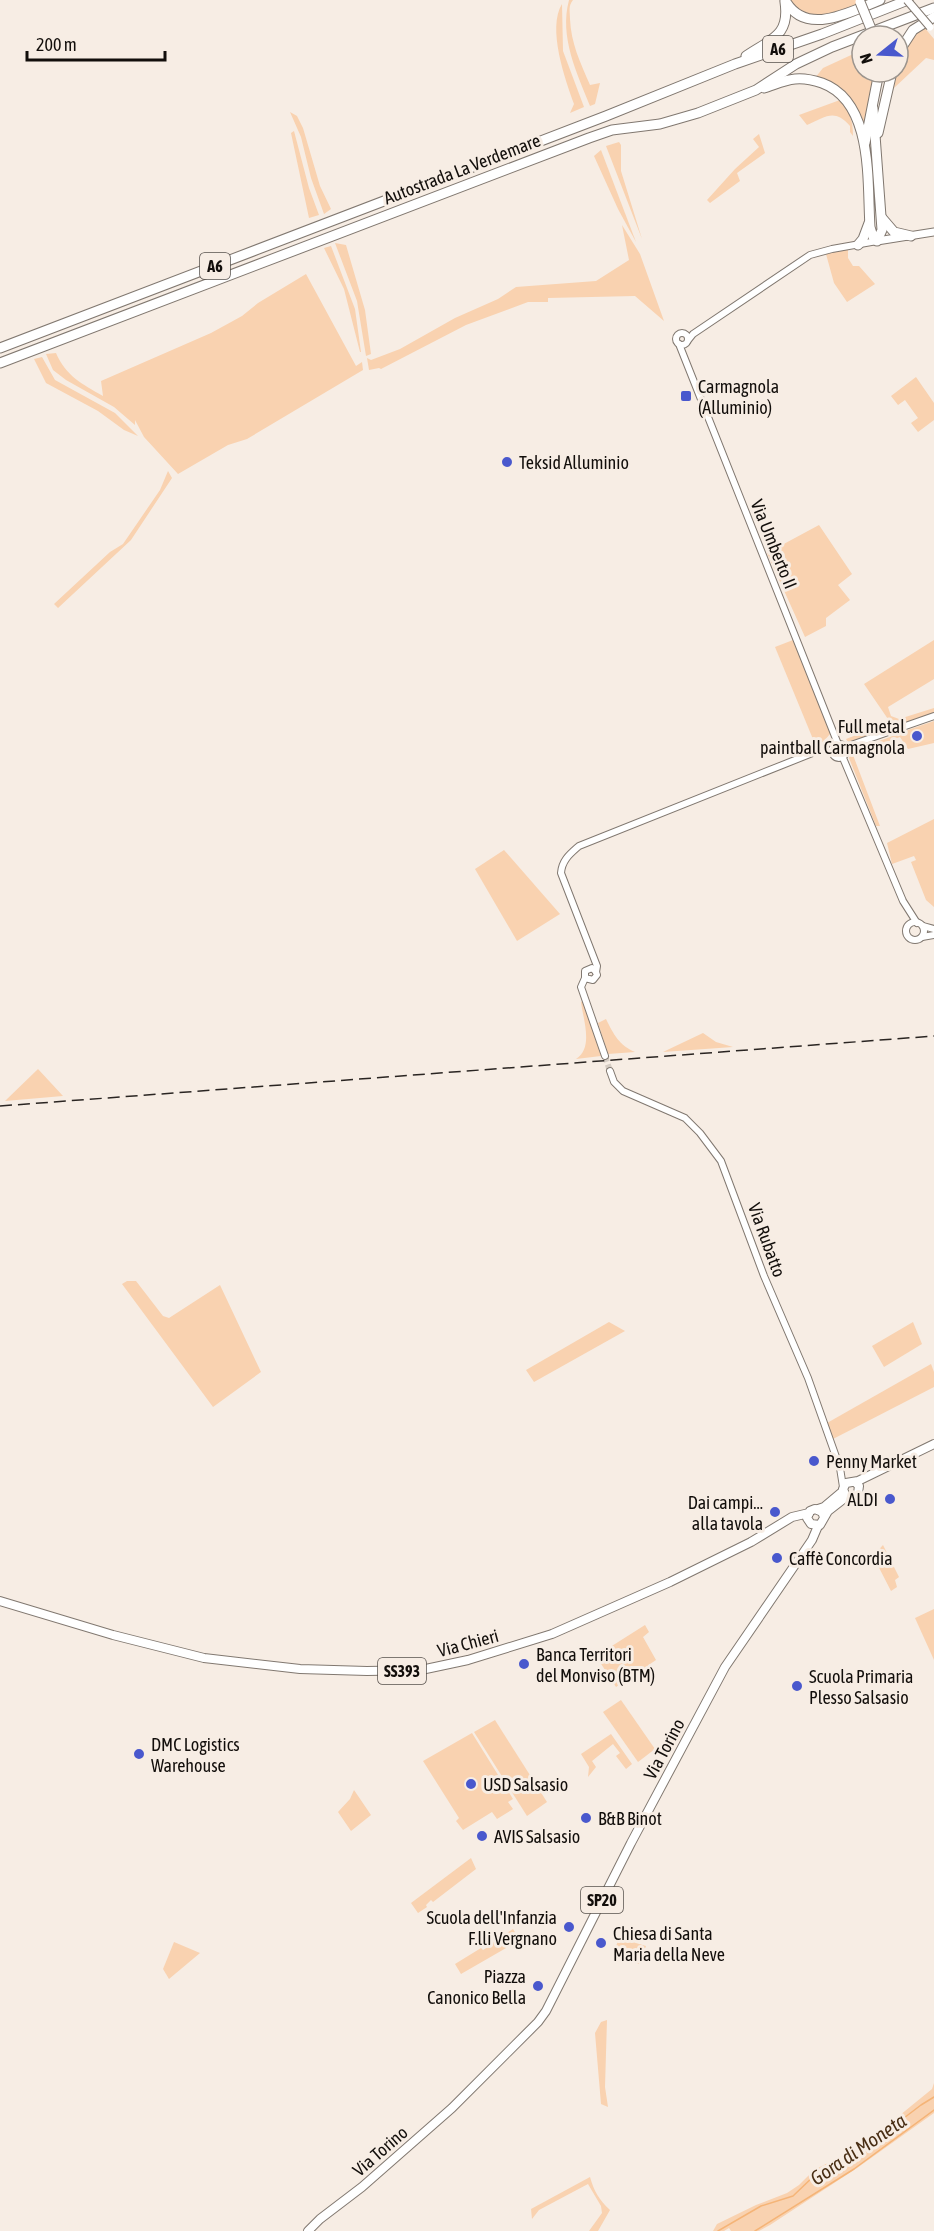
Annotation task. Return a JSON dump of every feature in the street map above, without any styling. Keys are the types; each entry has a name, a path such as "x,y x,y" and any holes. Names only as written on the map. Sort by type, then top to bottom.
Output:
{"highway":[{"path":"785,0 798,15 821,21 880,0"},
{"path":"735,64 773,38 784,27 787,20 785,0"},
{"name":"A6","path":"735,64 822,34 908,0"},
{"path":"860,1 869,24"},
{"name":"Autostrada La Verdemare","path":"0,363 589,138 612,130 670,122 756,90 796,64 832,47 934,8"},
{"path":"910,34 934,17"},
{"name":"Autostrada La Verdemare","path":"0,348 606,116 735,64"},
{"path":"756,90 796,79 811,80 826,85 840,94 853,110 865,143 870,221 872,234 877,241 882,233 873,108"},
{"path":"865,143 877,84"},
{"path":"876,141 889,84"},
{"path":"881,216 894,232 911,236"},
{"path":"858,244 863,239 870,221"}],"main road":[{"path":"908,0 932,30"},
{"path":"877,241 934,232"},
{"path":"811,1521 822,1523 844,1491 855,1484 934,1446"},
{"path":"844,1491 856,1496 855,1484"},
{"name":"Via Chieri","path":"0,1601 113,1635 204,1658 300,1669 421,1670 468,1660 552,1634 685,1575 792,1517 811,1521 813,1509 824,1508 844,1491"},
{"path":"818,1509 824,1517"},
{"name":"Via Torino","path":"310,2231 320,2218 340,2205 452,2108 538,2022 546,2011 725,1667 806,1547 811,1521"}],"street":[{"path":"858,244 877,241"},
{"name":"Via Umberto II","path":"858,244 810,255 686,339 683,355 843,749 903,901 909,925"},
{"path":"605,1056 581,987 585,978 593,981 597,975 597,966 561,873 569,854 579,846 820,750 843,749 934,717"},
{"path":"832,751 837,759 843,749"},
{"name":"Via Umberto II","path":"903,901 920,924"},
{"path":"920,924 924,933 922,937"},
{"path":"934,929 920,924 909,925 906,932 909,938 915,940 934,935"},
{"name":"Via Rubatto","path":"610,1071 614,1082 623,1091 685,1118 700,1133 721,1161 764,1276 808,1378 840,1468"},
{"path":"840,1468 855,1484"},
{"path":"840,1468 844,1491"}],"shaded area":[{"path":"569,0 573,0 570,9 574,44 590,85 600,83 595,104 590,106 575,68 568,41 566,14"},
{"path":"788,0 856,0 858,6 829,15 813,16 805,14"},
{"path":"562,4 563,51 584,107 570,113 574,104 562,68 557,40 556,26"},
{"path":"924,27 934,39 934,60 926,58 910,73 910,39"},
{"path":"850,56 850,84 874,84 866,121 863,122 854,106 815,78 823,68"},
{"path":"840,100 850,116 853,136 850,126 839,117 825,117 807,125 799,115"},
{"path":"290,112 297,116 303,128 320,186 331,209 324,214 311,178 301,137"},
{"path":"294,131 309,188 319,215 309,218 291,133"},
{"path":"759,134 765,153 737,173 740,181 710,203 707,200 759,147 753,139"},
{"path":"619,142 621,171 642,239 606,146"},
{"path":"601,150 636,242 594,156"},
{"path":"622,225 640,254 664,321 635,296 548,298 548,302 528,302 466,325 381,369 369,370 367,358 371,360 400,349 455,318 498,299 516,287 596,281 629,260"},
{"path":"335,243 346,245 365,310 371,354 366,356 357,301"},
{"path":"331,246 355,309 361,352 344,289 324,248"},
{"path":"848,249 848,258 853,266 859,266 875,284 847,302 834,283 826,254"},
{"path":"306,274 356,366 362,362 363,370 247,439 228,445 178,474 144,437 135,420 135,425 114,407 66,380 53,370 46,354 56,353 70,374 103,396 101,381 211,333 242,316 258,303"},
{"path":"42,357 55,380 115,413 138,436 46,383 34,359"},
{"path":"916,377 934,403 934,420 918,432 911,423 918,418 905,400 898,405 891,396"},
{"path":"168,471 172,478 131,540 58,608 54,604 110,552 123,544 160,490"},
{"path":"819,525 852,574 838,585 850,600 826,618 826,626 805,637 767,553"},
{"path":"793,640 831,733 823,742 815,744 775,647"},
{"path":"934,640 934,679 888,707 891,716 899,719 934,708 934,713 848,742 846,739 890,722 864,684"},
{"path":"934,721 934,743 908,749 900,737 853,755 880,826 876,826 849,758 852,751 898,734 899,736 899,733"},
{"path":"934,819 934,907 926,900 911,862 916,860 914,856 892,864 887,843"},
{"path":"504,850 560,914 517,941 475,869"},
{"path":"583,1001 601,1056 576,1059 585,1048 586,1041 581,1002"},
{"path":"606,1019 618,1039 635,1052 608,1054 598,1023"},
{"path":"703,1033 716,1042 733,1047 663,1052"},
{"path":"38,1069 63,1096 5,1101"},
{"path":"127,1281 136,1281 163,1316 169,1318 220,1285 261,1372 213,1407 122,1284"},
{"path":"609,1322 625,1331 534,1382 526,1370"},
{"path":"913,1322 922,1344 884,1367 872,1346"},
{"path":"931,1364 934,1372 934,1387 833,1439 827,1423"},
{"path":"883,1545 899,1577 895,1580 897,1587 891,1591 873,1556"},
{"path":"934,1609 934,1660 915,1618"},
{"path":"645,1625 649,1632 643,1637 656,1660 616,1687 596,1656"},
{"path":"621,1700 655,1749 638,1762 603,1712"},
{"path":"495,1720 547,1802 527,1816 474,1732"},
{"name":"USD Salsasio","path":"472,1733 513,1799 508,1802 513,1809 497,1819 492,1812 463,1830 456,1821 459,1818 423,1761"},
{"path":"611,1734 632,1764 626,1769 616,1756 620,1753 613,1744 592,1761 596,1767 588,1777 589,1767 581,1754"},
{"path":"354,1790 371,1815 351,1831 338,1812 350,1799"},
{"path":"471,1858 476,1869 433,1902 431,1900 426,1905 427,1907 418,1913 411,1903"},
{"path":"513,1929 520,1940 461,1974 455,1964 481,1948 483,1950 488,1947"},
{"path":"619,1938 646,1946 639,1964 613,1955"},
{"path":"174,1942 200,1953 169,1979 163,1969"},
{"path":"607,2020 605,2087 608,2107 601,2104 595,2033 601,2022"},
{"path":"934,2083 934,2113 857,2168 759,2231 731,2231 729,2228 724,2231 713,2231 717,2224 787,2193 814,2170 862,2146 932,2089"},
{"path":"590,2177 597,2195 610,2210 598,2231 589,2231 602,2213 601,2206 588,2184 539,2210 532,2219 531,2209"}],"waterway":[{"name":"Gora di Moneta","path":"718,2231 761,2206 793,2196 816,2174 854,2156 934,2097"},
{"path":"755,2231 854,2169 934,2110"}],"tunnel":[{"path":"605,1056 610,1071"}],"railway":[{"path":"0,1106 934,1036"}],"place":[{"name":"Carmagnola (Alluminio)","path":"686,396"},
{"name":"Teksid Alluminio","path":"507,462"},
{"name":"Full metal paintball Carmagnola","path":"917,736"},
{"name":"Penny Market","path":"814,1461"},
{"name":"ALDI","path":"890,1499"},
{"name":"Dai campi... alla tavola","path":"775,1512"},
{"name":"Caffè Concordia","path":"777,1558"},
{"name":"Banca Territori del Monviso (BTM)","path":"524,1664"},
{"name":"Scuola Primaria Plesso Salsasio","path":"797,1686"},
{"name":"DMC Logistics Warehouse","path":"139,1754"},
{"name":"USD Salsasio","path":"471,1784"},
{"name":"B&B Binot","path":"586,1818"},
{"name":"AVIS Salsasio","path":"482,1836"},
{"name":"Scuola dell'Infanzia F.lli Vergnano","path":"569,1927"},
{"name":"Chiesa di Santa Maria della Neve","path":"601,1943"},
{"name":"Piazza Canonico Bella","path":"538,1986"}]}
